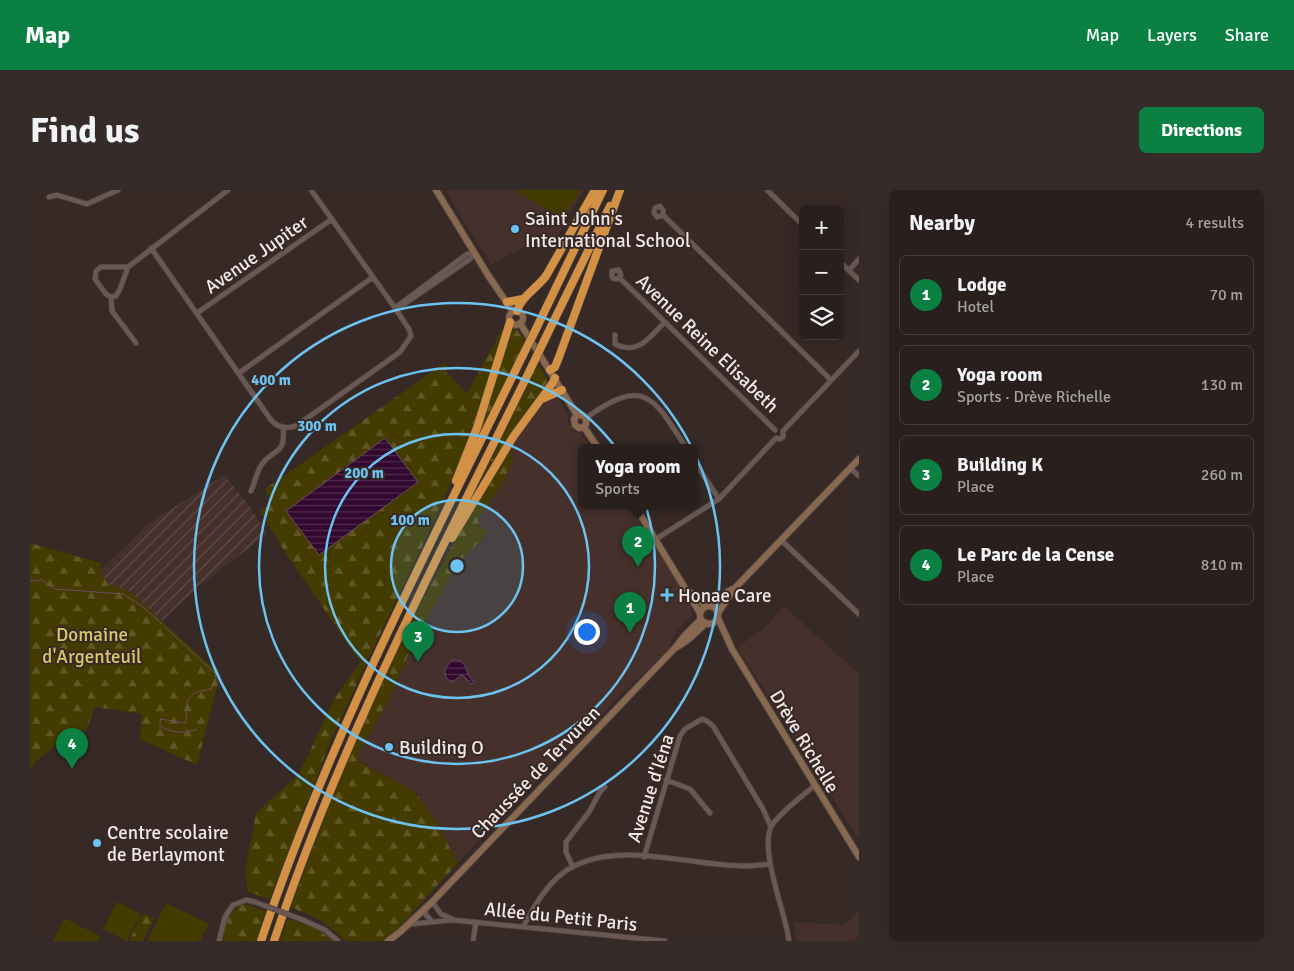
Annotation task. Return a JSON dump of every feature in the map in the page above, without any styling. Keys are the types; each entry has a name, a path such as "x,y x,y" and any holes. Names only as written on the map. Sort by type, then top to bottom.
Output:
{"highway":[{"path":"515,311 546,276 595,190"},
{"path":"261,941 292,856 342,730 378,650 603,190"},
{"path":"274,941 303,860 354,735 390,655 604,219 616,190"},
{"path":"550,370 555,367 559,357 620,190"},
{"path":"507,302 523,300"},
{"path":"453,498 455,484 477,428 510,322"},
{"path":"443,546 451,540 513,438 555,378"},
{"path":"540,400 562,390"}],"main road":[{"path":"436,190 507,302 515,311 522,314 523,318 520,323 515,325 510,322 509,316 515,311"},
{"path":"520,323 577,415 586,418 584,427"},
{"path":"577,415 574,419 575,425 579,428 584,427"},
{"path":"584,427 595,444"},
{"path":"734,589 708,606 705,619 718,616 734,589 859,459"},
{"name":"Drève Richelle","path":"637,509 687,589 691,599 705,619 726,640"},
{"name":"Drève Richelle","path":"687,589 708,606 717,610 726,640 859,857"},
{"name":"Chaussée de Tervuren","path":"388,941 432,902 674,649 685,635 705,619"},
{"name":"Chaussée de Tervuren","path":"395,941 418,915"}],"street":[{"path":"49,197 57,196 87,204 106,192 118,190"},
{"path":"111,297 118,293 128,266 228,190"},
{"path":"151,248 271,420 283,428 291,427 300,423 400,352 411,336 409,329 396,308 311,190"},
{"path":"767,190 799,221"},
{"path":"662,215 831,380"},
{"name":"Avenue Jupiter","path":"197,314 332,219"},
{"path":"396,308 408,302 475,254"},
{"path":"849,270 859,259"},
{"path":"111,297 96,282 94,276 96,271 101,267 128,266"},
{"path":"844,266 859,280"},
{"path":"239,373 373,277"},
{"name":"Avenue Reine Elisabeth","path":"619,278 775,430"},
{"path":"111,297 110,304 112,310 136,343"},
{"path":"615,335 615,344 630,348 637,347 643,344 665,322"},
{"path":"656,539 719,499 776,438 780,439 783,437 783,431 859,352"},
{"path":"586,418 620,398 641,396 651,400 662,410 683,444"},
{"path":"251,491 262,464 279,451 284,438 283,428"},
{"path":"776,438 773,435 775,430 780,428 783,431"},
{"path":"698,467 719,499"},
{"path":"850,468 859,476"},
{"path":"781,540 859,614"},
{"name":"Avenue d'Iéna","path":"644,856 680,736 685,729 702,719 713,726 771,827"},
{"path":"666,780 690,788 710,813"},
{"path":"789,941 770,864 768,838 771,827 777,819 814,786"},
{"path":"573,866 566,852 566,842 605,787"},
{"path":"523,927 532,909 551,884 573,866 594,859 610,856 644,856 743,866 770,864"},
{"path":"219,941 225,917 233,905 246,900 303,920 325,930 338,941"},
{"path":"432,902 441,914 453,920"},
{"path":"425,908 426,915 432,921"},
{"name":"Allée du Petit Paris","path":"412,924 453,920 665,941"},
{"path":"473,941 476,922"}],"shaded area":[{"name":"Saint John's International School","path":"445,190 584,190 555,239 536,245 530,244 491,265"},
{"path":"557,395 568,416 568,422 574,431 581,433 588,444 578,444 578,509 631,509 689,597 692,616 673,636 669,648 555,761 458,863 434,818 415,791 358,760 359,751 389,700 414,641 458,563 489,533 480,527 478,520 506,477 513,459 510,449 539,407 547,399"},
{"path":"385,438 418,482 319,555 286,511"},
{"path":"224,475 249,505 267,534 199,586 162,621 129,591 110,585 99,572 148,524"},
{"path":"784,606 859,674 859,840 737,647 761,631"},
{"path":"453,660 463,663 474,683 471,684 461,675 453,682 447,678 445,675 446,669"},
{"path":"859,910 859,941 797,941 793,922 844,925"}],"green space":[{"path":"514,190 580,190 563,218"},
{"path":"506,322 477,418 461,461 330,742 270,899 248,892 245,871 256,813 299,774 335,698 360,662 283,549 260,511 270,504 265,489 445,363 448,368 445,371 467,394"},
{"path":"514,329 517,330 525,341 470,453 510,332"},
{"path":"538,364 550,384 474,495"},
{"path":"510,449 513,459 506,477 478,520 480,527 489,532 458,563 414,641 389,700 359,751 358,761 414,791 434,818 458,863 399,927 382,941 346,941 322,921 291,907 337,786 389,667 447,554"},
{"name":"Domaine d'Argenteuil","path":"30,543 101,563 99,572 110,585 129,591 220,674 197,765 140,739 142,714 95,707 86,731 75,730 35,762 30,771"},
{"path":"117,902 141,914 127,941 103,929"},
{"path":"166,903 209,924 200,941 147,941"},
{"path":"245,904 266,911 256,941 221,941 227,919 239,905"},
{"path":"143,913 154,919 143,941 129,941"},
{"path":"64,918 100,936 98,941 53,941"},
{"path":"288,919 315,927 333,941 280,941"}],"waterway":[{"path":"30,581 42,580 55,589 123,594 142,606 162,624"},
{"path":"165,627 215,673 216,678 211,689 191,695 187,703 186,723 160,719 160,726 178,732 188,732 197,729"}],"place":[{"name":"Saint John's International School","path":"515,229"},
{"name":"Yoga room","path":"638,567"},
{"name":"Honae Care","path":"667,595"},
{"name":"Lodge","path":"630,633"},
{"name":"Building K","path":"418,662"},
{"name":"Building O","path":"389,747"},
{"name":"Le Parc de la Cense","path":"72,769"},
{"name":"Centre scolaire de Berlaymont","path":"97,843"}]}
